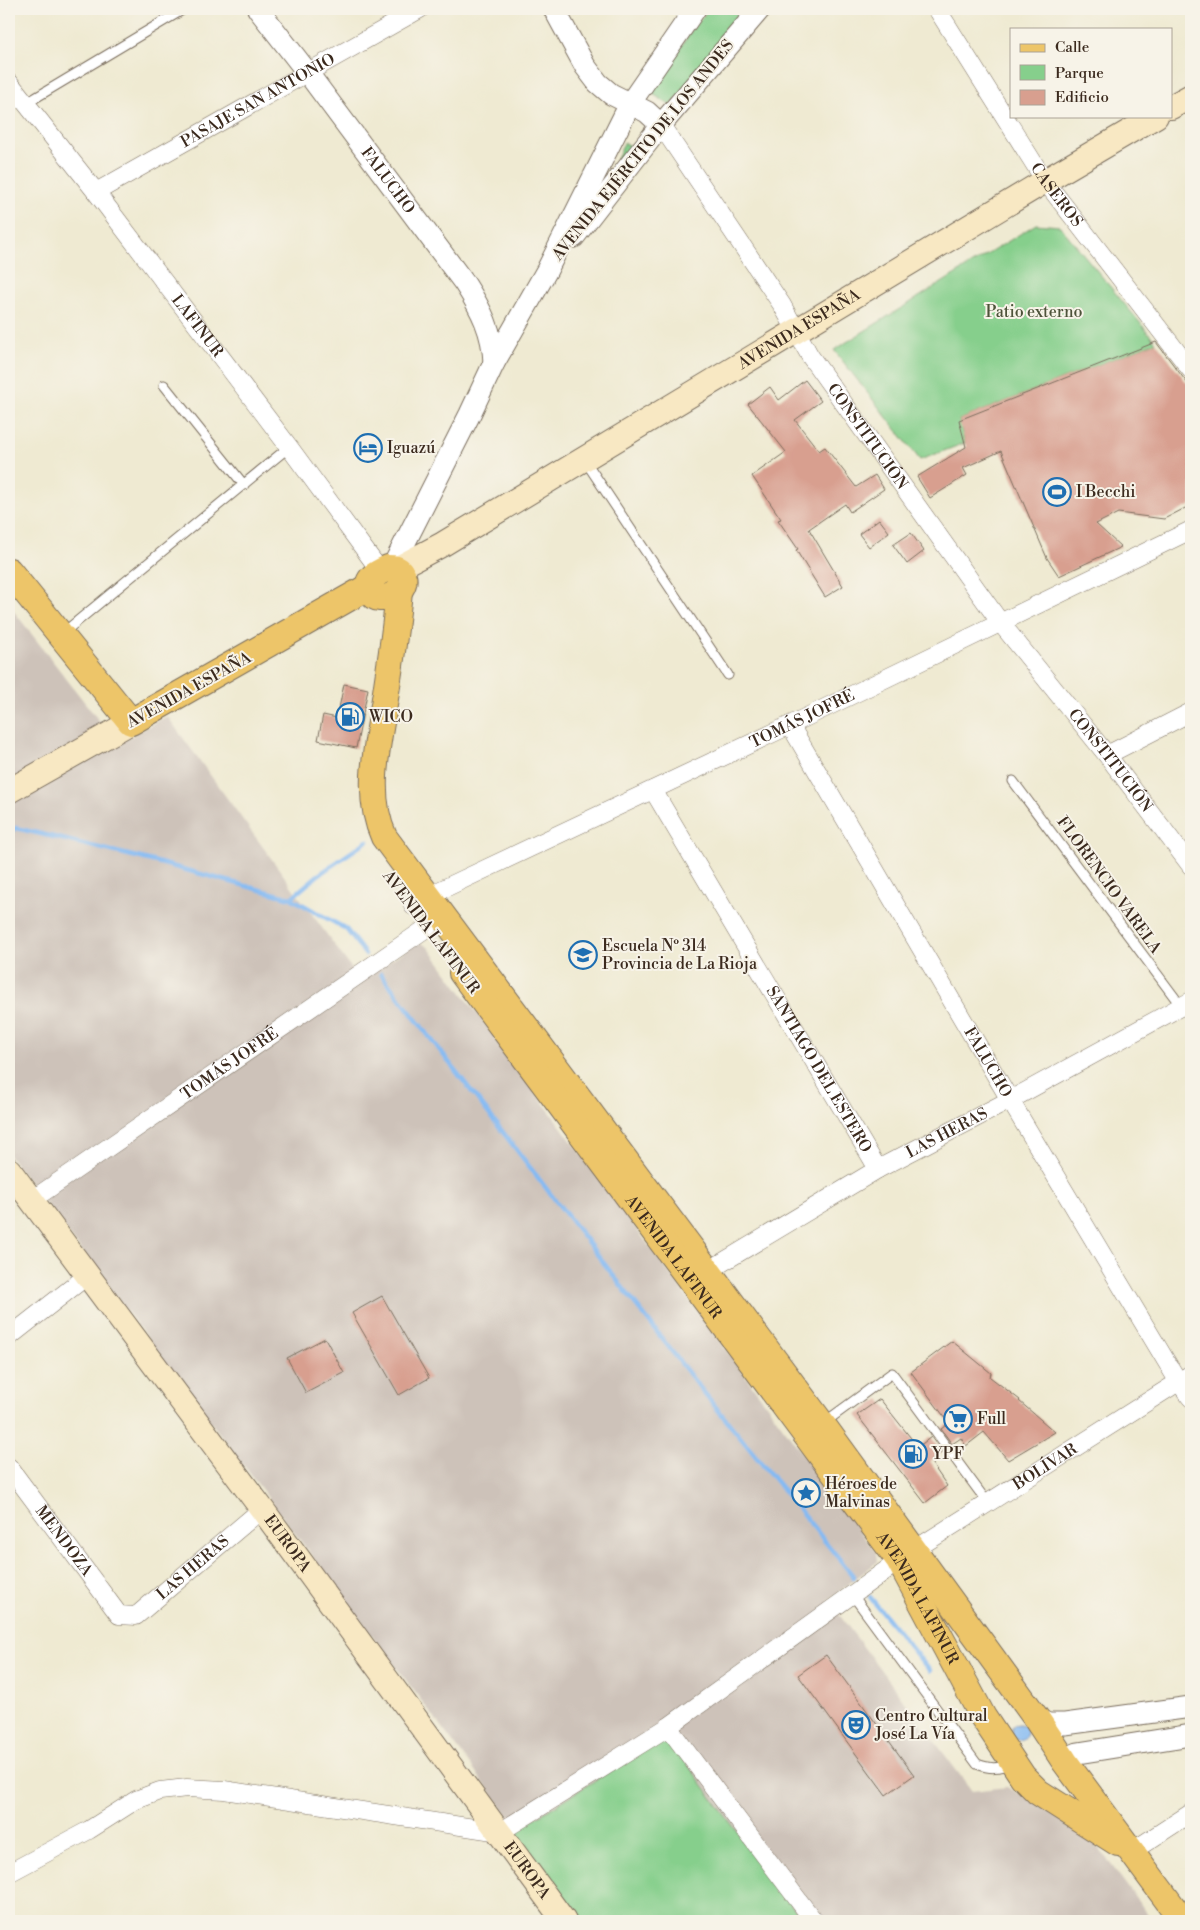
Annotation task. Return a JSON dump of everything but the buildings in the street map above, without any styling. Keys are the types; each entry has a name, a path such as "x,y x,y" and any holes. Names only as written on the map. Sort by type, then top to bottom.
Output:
{"main road":[{"path":"1172,106 1191,96"},
{"name":"AVENIDA ESPAÑA","path":"9,791 389,581 443,544 584,458 1153,118"},
{"path":"9,571 131,722"},
{"name":"AVENIDA LAFINUR","path":"389,581 374,773 375,804 377,818 384,837 420,901 708,1271 822,1424 906,1555 983,1718 1026,1782 1038,1792 1131,1852"},
{"name":"AVENIDA LAFINUR","path":"420,901 428,927 906,1555 1036,1718 1065,1762 1183,1921"},
{"name":"EUROPA","path":"9,1170 262,1509 564,1921"},
{"path":"983,1718 979,1706 980,1696 984,1690 996,1682 1003,1681 1010,1684"},
{"path":"1014,1765 1024,1774 1039,1777 1051,1774 1065,1762"}],"street":[{"name":"FALUCHO","path":"258,9 465,284 491,334 494,363"},
{"name":"PASAJE SAN ANTONIO","path":"96,192 307,72 391,15 420,9"},
{"name":"CONSTITUCIÓN","path":"554,9 586,66 598,83 611,94 631,102 647,112 661,125 782,305 810,356 1000,622 1107,755 1191,866"},
{"name":"AVENIDA EJÉRCITO DE LOS ANDES","path":"389,581 494,363 547,270 631,102 695,9"},
{"name":"AVENIDA EJÉRCITO DE LOS ANDES","path":"547,270 661,125 760,9"},
{"name":"CASEROS","path":"937,9 1045,181 1191,370"},
{"name":"LAFINUR","path":"9,82 96,192 389,581"},
{"name":"TOMÁS JOFRÉ","path":"420,901 790,725 1191,530"},
{"path":"1107,755 1191,712"},
{"name":"FALUCHO","path":"790,725 1010,1100 1185,1378 1191,1398"},
{"name":"SANTIAGO DEL ESTERO","path":"653,790 878,1169"},
{"name":"TOMÁS JOFRÉ","path":"32,1200 428,927"},
{"name":"LAS HERAS","path":"708,1271 878,1169 1010,1100 1186,1004"},
{"path":"9,1337 88,1275"},
{"name":"BOLÍVAR","path":"500,1832 668,1727 906,1555 1185,1378"},
{"name":"MENDOZA","path":"9,1467 119,1615"},
{"name":"LAS HERAS","path":"119,1615 136,1616 262,1509"},
{"path":"1036,1718 1048,1724 1065,1724 1191,1707"},
{"path":"668,1727 814,1921"},
{"path":"1065,1762 1070,1756 1078,1753 1191,1734"},
{"path":"9,1874 89,1830 136,1800 160,1791 187,1788 224,1790 500,1832"},
{"path":"1131,1852 1191,1813"}],"lane":[{"path":"25,104 184,9"},
{"path":"164,385 244,485"},
{"path":"61,635 289,447"},
{"path":"584,458 728,675"},
{"name":"FLORENCIO VARELA","path":"1014,781 1186,1004"},
{"path":"822,1424 892,1373 987,1502"},
{"path":"852,1594 977,1764 989,1769 1014,1765"}],"shaded area":[{"path":"9,605 117,744 167,716 360,980 419,942 428,947 876,1553 877,1562 828,1600 972,1791 1007,1787 1086,1831 1153,1921 588,1921 9,1155"}],"green space":[{"path":"709,9 751,9 671,106 650,92 694,27"},
{"path":"624,143 633,147 613,168"},
{"name":"Patio externo","path":"1036,224 1060,226 1156,342 959,420 965,443 920,460 834,350"},
{"path":"657,1741 674,1746 803,1921 574,1921 515,1844 520,1828"}],"water":[{"path":"1016,1724 1022,1724 1027,1729 1025,1738 1016,1740 1011,1735 1011,1729"}],"waterway":[{"path":"9,832 16,828 141,858 291,898 346,929 365,954"},
{"path":"291,898 317,876 367,841"},
{"path":"381,974 697,1384 854,1577"},
{"path":"870,1597 930,1671"}],"place":[{"name":"Iguazú","path":"368,448"},
{"name":"I Becchi","path":"1057,492"},
{"name":"WICO","path":"350,717"},
{"name":"Escuela Nº 314 Provincia de La Rioja","path":"583,955"},
{"name":"Full","path":"958,1419"},
{"name":"YPF","path":"913,1454"},
{"name":"Héroes de Malvinas","path":"806,1493"},
{"name":"Centro Cultural José La Vía","path":"856,1725"}]}
